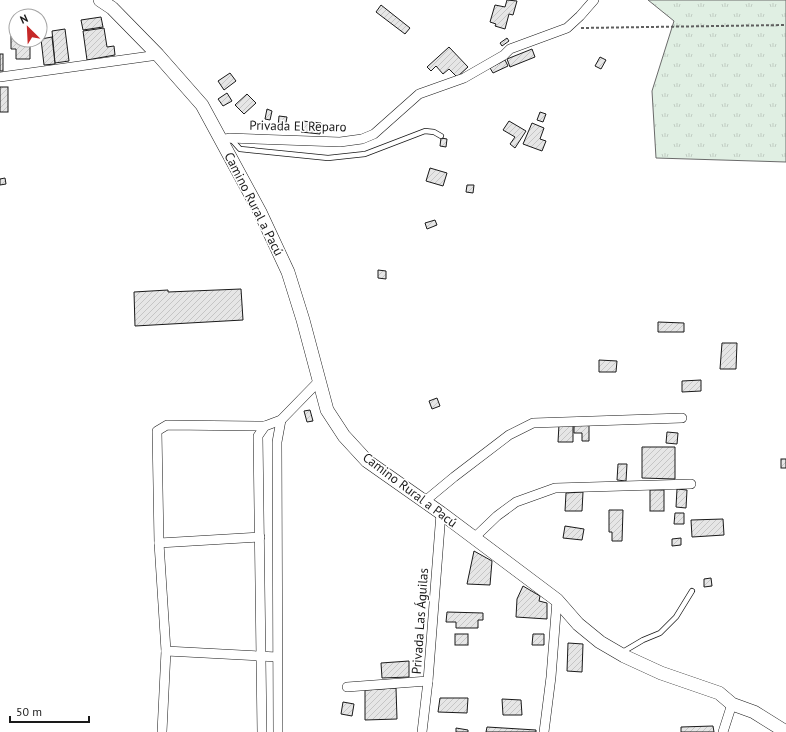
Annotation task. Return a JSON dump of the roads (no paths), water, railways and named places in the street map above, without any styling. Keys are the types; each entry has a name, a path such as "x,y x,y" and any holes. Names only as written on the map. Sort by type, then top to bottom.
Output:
{"street":[{"name":"Camino Rural a Pacú","path":"100,0 112,8 158,55 202,105 225,139 288,272 303,320 327,410 344,436 367,461 425,501 557,600 578,624 600,642 620,654 661,673 719,693 732,704 754,712 786,732"},
{"name":"Privada El Reparo","path":"225,139 340,142 362,139 374,134 418,94 464,78 504,56 510,49 567,28 594,0"},
{"path":"0,77 158,55"},
{"path":"162,732 166,651 159,543 157,431 167,425 265,426 281,420 319,381"},
{"path":"425,501 454,476 509,435 533,423 682,418"},
{"path":"278,732 277,442 281,420"},
{"path":"262,732 258,436 265,426"},
{"path":"474,538 497,516 516,502 555,488 691,484"},
{"name":"Privada Las Águilas","path":"422,732 428,681 441,513"},
{"path":"159,543 260,537"},
{"path":"544,732 551,677 557,600"},
{"path":"166,651 277,657"},
{"path":"347,687 428,681"},
{"path":"723,732 732,704"}],"lane":[{"path":"225,139 240,149 328,158 365,154 425,131 434,132 441,136"},
{"path":"620,654 643,640 660,634 676,617 692,591"}]}
